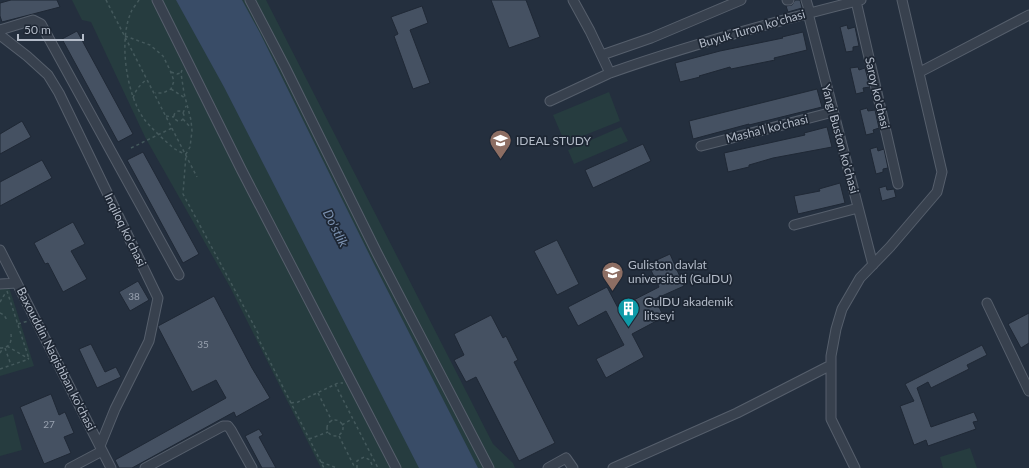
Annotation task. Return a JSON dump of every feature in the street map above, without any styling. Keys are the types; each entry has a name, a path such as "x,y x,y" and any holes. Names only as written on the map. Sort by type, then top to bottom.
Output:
{"street":[{"path":"157,0 396,468"},
{"path":"250,0 285,67 377,254 489,468"},
{"path":"573,0 610,73"},
{"path":"602,55 651,38 741,0"},
{"name":"Yangi Buston ko'chasi","path":"806,0 833,112 873,265"},
{"path":"855,468 831,419 831,356 836,329 842,309 860,278 890,247 937,192 942,172 920,72 902,0"},
{"name":"Buyuk Turon ko'chasi","path":"550,101 610,73 666,53 809,13 859,1"},
{"name":"Saroy ko'chasi","path":"859,1 898,184"},
{"path":"920,72 1029,15"},
{"path":"0,30 33,20 41,24 179,275"},
{"name":"Inqiloq ko'chasi","path":"0,35 48,75 158,298 149,341 118,402 101,449"},
{"name":"Masha'l ko'chasi","path":"700,146 833,112"},
{"path":"794,225 858,208"},
{"name":"Baxouddin Naqishban ko'chasi","path":"0,250 111,468"},
{"path":"4,286 17,283"},
{"path":"987,303 1029,391"},
{"path":"613,468 737,413 831,365"},
{"path":"145,468 225,426 231,430 252,468"},
{"path":"70,468 101,449"},
{"path":"548,468 566,458 573,468"}],"path":[{"path":"106,0 197,177"},
{"path":"139,0 132,10 125,36 125,55 129,84 144,119 175,150 186,154"},
{"path":"125,36 150,45 163,56 174,81 171,89 163,93 154,93"},
{"path":"187,59 181,73 192,129 190,147 186,154 183,194 258,333 257,336 324,468"},
{"path":"171,72 176,74 181,73"},
{"path":"134,98 140,84 147,79"},
{"path":"171,89 185,98"},
{"path":"187,106 183,113 183,119 192,129"},
{"path":"174,117 177,112 183,113"},
{"path":"166,116 174,117 177,121 183,119"},
{"path":"130,148 172,128"},
{"path":"0,302 4,286"},
{"path":"4,286 29,359"},
{"path":"0,313 4,315 7,320"},
{"path":"0,353 11,342 11,334"},
{"path":"0,348 5,347 29,359"},
{"path":"5,347 11,365"},
{"path":"0,369 29,359"},
{"path":"291,403 298,402 335,384 351,380"},
{"path":"335,384 378,468"},
{"path":"318,393 332,421"},
{"path":"342,425 353,419"},
{"path":"332,421 337,421 342,425"},
{"path":"328,432 328,427 332,421"},
{"path":"339,435 342,431 342,425"},
{"path":"309,439 328,432"},
{"path":"328,432 332,435 339,435"},
{"path":"339,435 357,468"},
{"path":"357,468 357,461 361,458 366,457 371,461"},
{"path":"371,461 371,468"},
{"path":"320,462 336,468"}],"green space":[{"path":"72,0 266,0 493,444 513,463 515,468 321,468 230,287 145,137 91,22 82,20"},
{"path":"609,92 620,121 565,143 553,115"},
{"path":"621,127 628,141 574,164 568,150"},
{"path":"9,287 34,366 0,376 0,288"},
{"path":"13,414 22,450 0,456 0,418"},
{"path":"970,448 977,468 943,468 940,457"}],"water":[{"name":"Do'stlik","path":"176,0 242,0 260,33 374,264 478,468 419,468 224,87"}],"building":[{"path":"11,0 57,0 60,7 2,22 0,16 0,3"},
{"path":"491,0 526,0 540,37 509,48"},
{"path":"795,0 800,0 802,8 788,12 786,6 792,5"},
{"path":"422,6 428,23 410,30 430,83 413,89 394,36 398,34 391,17"},
{"path":"847,25 848,29 855,27 859,46 853,47 853,51 846,52 840,27"},
{"path":"77,31 133,134 118,142 62,39"},
{"path":"803,32 807,50 774,58 775,60 731,69 730,67 680,82 675,63"},
{"path":"858,67 859,70 865,68 870,87 863,88 864,92 856,94 850,68"},
{"path":"817,89 822,107 693,139 689,121"},
{"path":"867,108 868,111 875,110 879,128 873,130 874,133 866,135 860,110"},
{"path":"22,121 31,137 0,154 0,134"},
{"path":"827,127 832,147 773,158 749,165 749,167 728,172 724,153 805,135 804,133"},
{"path":"643,144 651,161 593,188 585,170"},
{"path":"877,147 878,151 884,149 888,168 883,169 883,172 876,174 870,149"},
{"path":"143,152 199,254 183,263 127,160"},
{"path":"42,160 52,178 0,206 0,182"},
{"path":"840,183 845,203 798,214 794,196 820,191 819,189"},
{"path":"886,186 887,190 894,189 896,197 882,201 879,188"},
{"path":"73,222 85,244 71,251 87,279 63,292 48,263 45,264 34,243"},
{"path":"557,240 579,284 557,295 534,251"},
{"name":"GulDU akademik litseyi","path":"670,254 684,286 655,299 664,317 632,334 644,357 606,378 596,359 624,345 606,311 578,326 568,307 607,287 618,308 659,287 648,264"},
{"path":"138,281 149,300 130,311 119,292"},
{"path":"214,296 252,368 270,398 236,417 234,412 132,468 119,468 115,460 226,398 216,380 192,392 158,327"},
{"path":"1029,313 1029,343 1021,348 1008,324"},
{"path":"491,315 503,338 506,336 518,360 514,362 555,443 519,461 476,377 466,382 454,360 464,355 454,334"},
{"path":"91,344 105,372 116,367 121,377 97,388 79,349"},
{"path":"982,345 987,355 967,365 969,369 931,388 928,382 917,388 931,427 974,412 978,421 973,422 976,429 928,446 926,440 914,445 900,406 914,401 905,384"},
{"path":"51,394 59,415 65,412 74,433 64,437 71,453 44,464 20,407"},
{"path":"259,429 263,435 259,437 276,468 262,468 245,436"}],"place":[{"name":"IDEAL STUDY","path":"501,160"},
{"name":"Guliston davlat universiteti (GulDU)","path":"613,292"},
{"name":"GulDU akademik litseyi","path":"629,328"}]}
